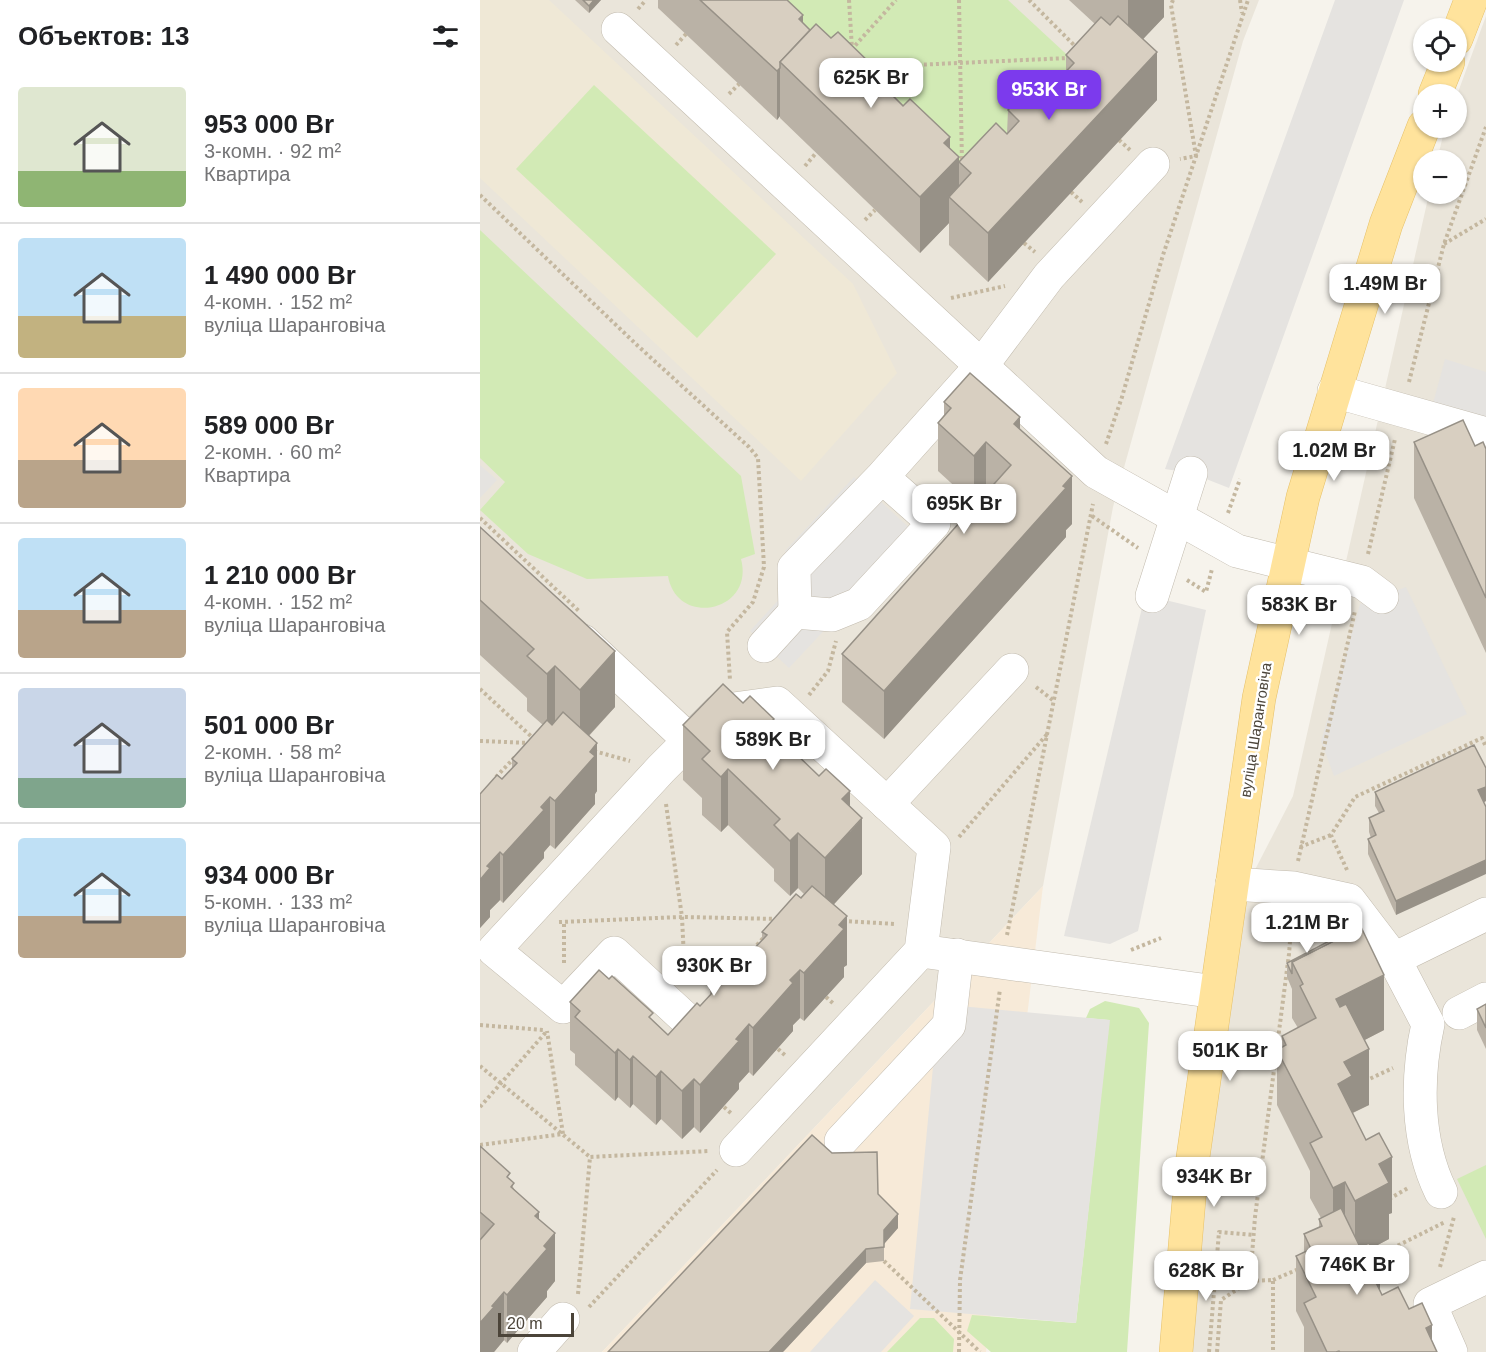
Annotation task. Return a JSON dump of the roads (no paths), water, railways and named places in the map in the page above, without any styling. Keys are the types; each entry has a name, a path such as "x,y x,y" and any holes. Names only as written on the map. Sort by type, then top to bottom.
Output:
{"main road":[{"path":"1464,18 1471,0"},
{"name":"вуліца Шаранговіча","path":"1176,1352 1192,1164 1259,698 1303,497 1386,224 1419,138"}],"lane":[{"path":"618,29 1096,472 1237,551 1289,563 1372,590"},
{"path":"764,646 795,612 794,568 882,477 982,365 1049,276 1153,164"},
{"path":"1334,391 1486,434"},
{"path":"1152,596 1191,473"},
{"path":"795,612 832,615 859,604 934,523 882,477"},
{"path":"564,624 690,740"},
{"path":"887,804 1012,670"},
{"path":"687,1020 614,953 563,1007 494,950 719,711 777,703 933,847 922,938 736,1150"},
{"path":"1232,884 1294,888 1349,900 1394,959 1428,1024 1421,1054 1421,1123 1433,1174 1441,1192"},
{"path":"1394,959 1486,914"},
{"path":"922,938 957,955 1216,992"},
{"path":"841,1141 949,1024 957,955"},
{"path":"1451,1352 1431,1304 1486,1277"},
{"path":"534,1352 575,1310"}]}
